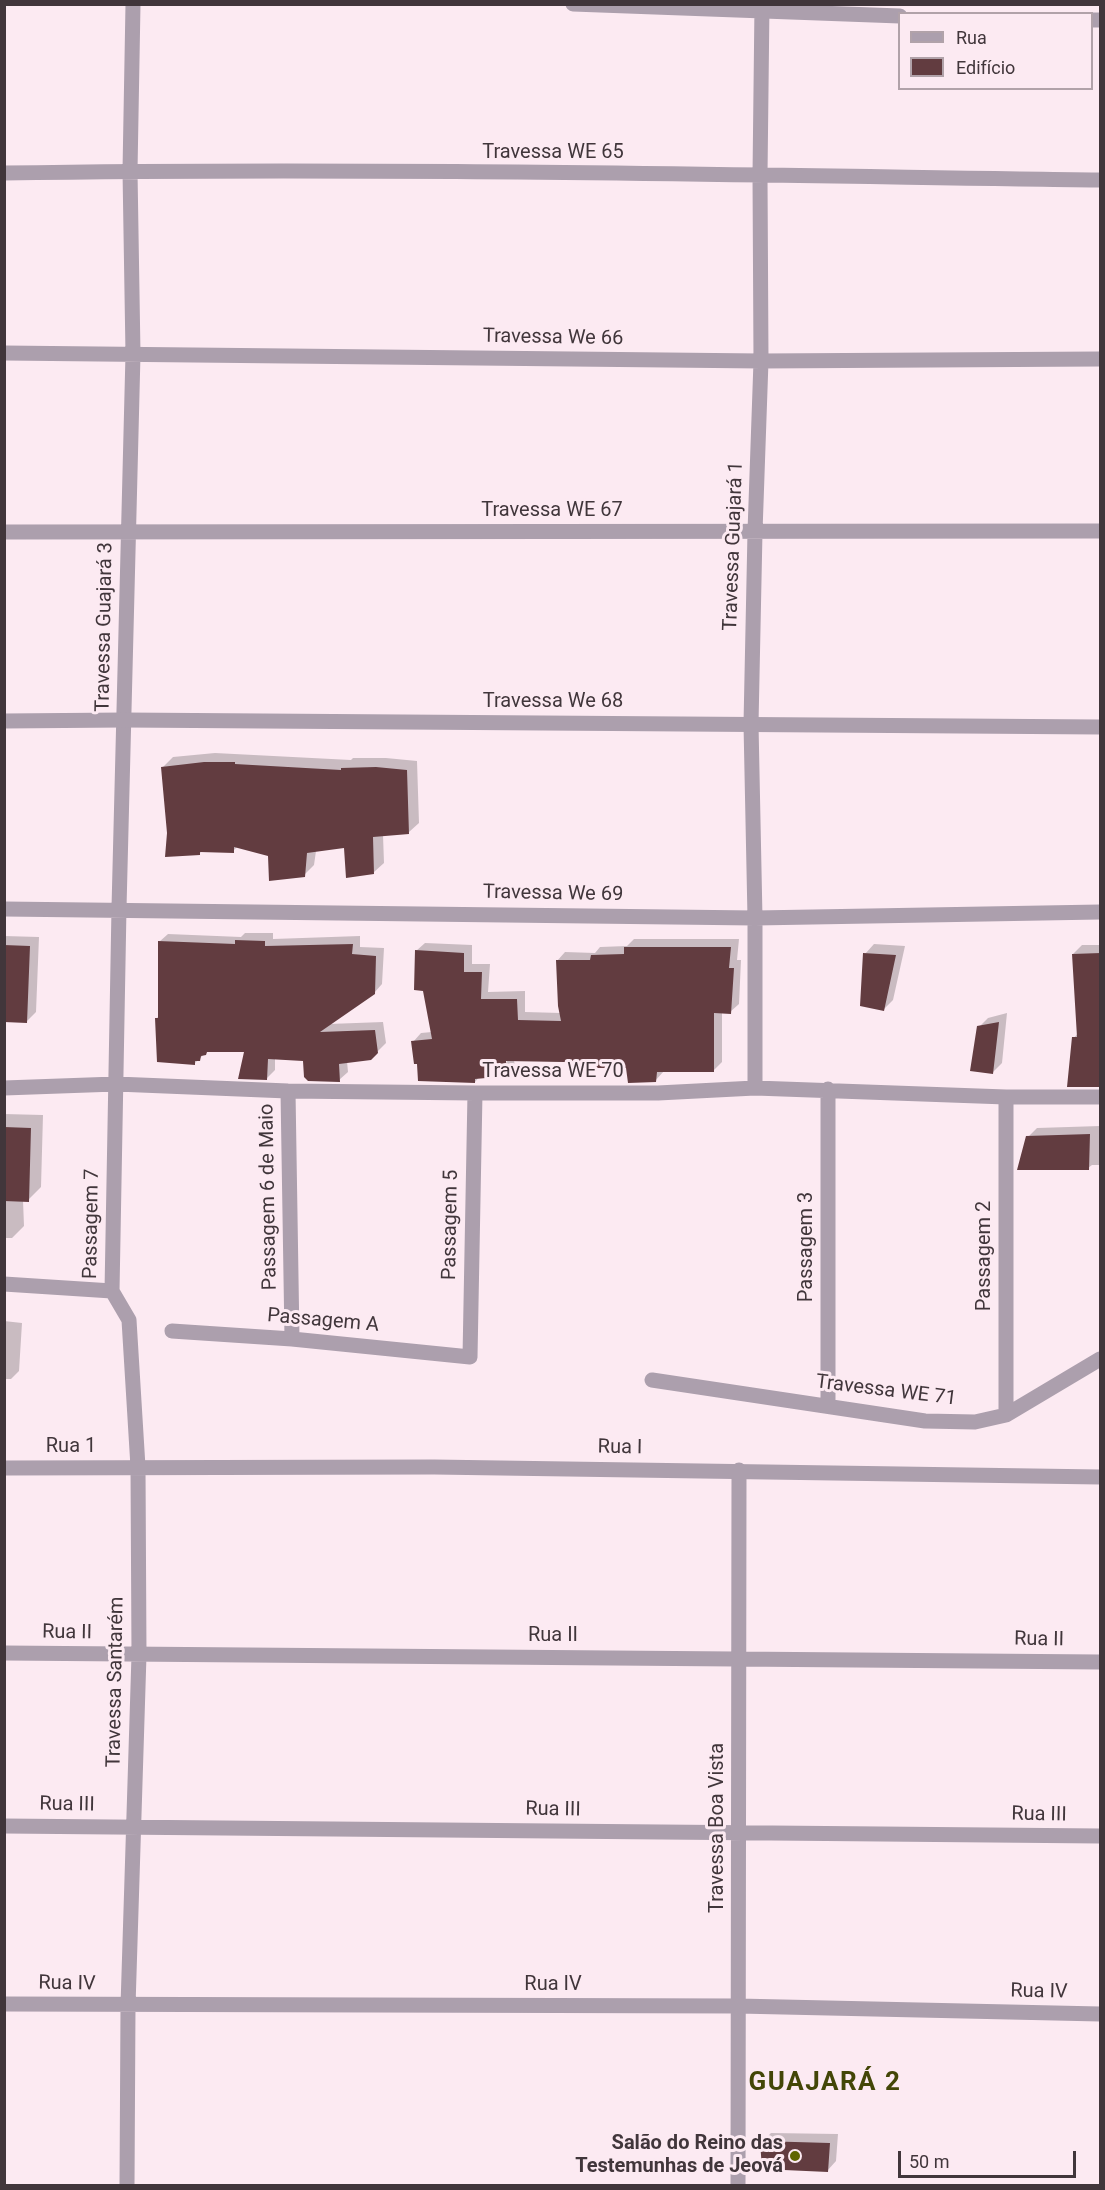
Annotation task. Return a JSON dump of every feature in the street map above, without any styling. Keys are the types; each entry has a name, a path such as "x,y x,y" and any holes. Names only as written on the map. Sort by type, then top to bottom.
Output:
{"street":[{"name":"Travessa Guajará 3","path":"116,1084 134,354 130,171 133,4"},
{"path":"573,4 762,8 898,16"},
{"name":"Travessa Guajará 1","path":"755,1088 755,918 751,724 754,532 761,361 762,8"},
{"name":"Travessa WE 65","path":"4,173 130,171 760,175 1101,180"},
{"name":"Travessa We 66","path":"4,353 761,361 1101,359"},
{"name":"Travessa WE 67","path":"4,532 1101,531"},
{"name":"Travessa We 68","path":"4,721 1101,727"},
{"name":"Travessa We 69","path":"4,909 119,908 755,918 1101,912"},
{"name":"Travessa WE 70","path":"4,1088 116,1084 288,1091 475,1093 657,1093 755,1088 1006,1097 1101,1097"},
{"name":"Passagem 7","path":"116,1084 112,1291 129,1320 138,1467"},
{"name":"Passagem 3","path":"828,1089 828,1405"},
{"name":"Passagem 6 de Maio","path":"288,1091 292,1339"},
{"name":"Passagem 5","path":"470,1357 475,1093"},
{"name":"Passagem 2","path":"1006,1097 1006,1415"},
{"path":"4,1284 112,1291"},
{"name":"Passagem A","path":"172,1331 292,1339 470,1357"},
{"name":"Travessa WE 71","path":"652,1380 925,1420 950,1423 975,1422 1006,1415 1101,1359"},
{"name":"Rua 1","path":"4,1468 138,1467"},
{"name":"Rua I","path":"138,1467 739,1470 1101,1477"},
{"name":"Travessa Santarém","path":"127,2186 128,2006 139,1655 138,1467"},
{"name":"Travessa Boa Vista","path":"738,2186 739,1470"},
{"name":"Rua II","path":"4,1653 1101,1662"},
{"name":"Rua III","path":"4,1826 1101,1836"},
{"name":"Rua IV","path":"4,2004 738,2006 1101,2014"}],"building":[{"path":"204,762 235,762 235,764 341,770 341,768 376,767 407,770 409,834 373,837 374,874 346,878 344,848 307,853 305,877 269,881 268,856 234,847 234,853 200,852 200,855 165,857 167,833 161,767"},
{"path":"235,940 265,941 265,946 353,944 352,954 376,956 375,994 320,1032 375,1030 378,1053 371,1060 339,1064 340,1082 308,1081 304,1077 303,1061 268,1059 267,1080 238,1079 244,1052 207,1052 206,1055 201,1056 200,1061 195,1061 195,1065 157,1062 155,1018 158,1018 158,941 235,944"},
{"path":"4,945 30,946 27,1023 4,1022"},
{"path":"624,947 731,947 729,968 734,968 731,1014 714,1013 714,1072 657,1072 656,1082 628,1083 626,1068 593,1068 592,1064 564,1062 506,1061 508,1076 475,1079 475,1083 418,1081 417,1064 414,1064 411,1041 432,1039 423,991 414,990 415,950 464,953 464,972 482,972 481,999 517,999 518,1020 561,1021 556,960 590,960 591,955 624,954"},
{"path":"863,953 896,955 884,1011 860,1006"},
{"path":"1101,953 1101,1087 1067,1087 1072,1037 1077,1037 1072,954"},
{"path":"999,1022 993,1074 970,1071 977,1026"},
{"path":"4,1127 31,1128 29,1202 4,1201"},
{"path":"1090,1134 1089,1170 1017,1170 1026,1136"},
{"name":"Salão do Reino das Testemunhas de Jeová","path":"760,2141 830,2143 828,2172 762,2169"}],"place":[{"name":"Salão do Reino das Testemunhas de Jeová","path":"795,2156"}],"district":[{"name":"GUAJARÁ 2","path":"825,2083"}]}
